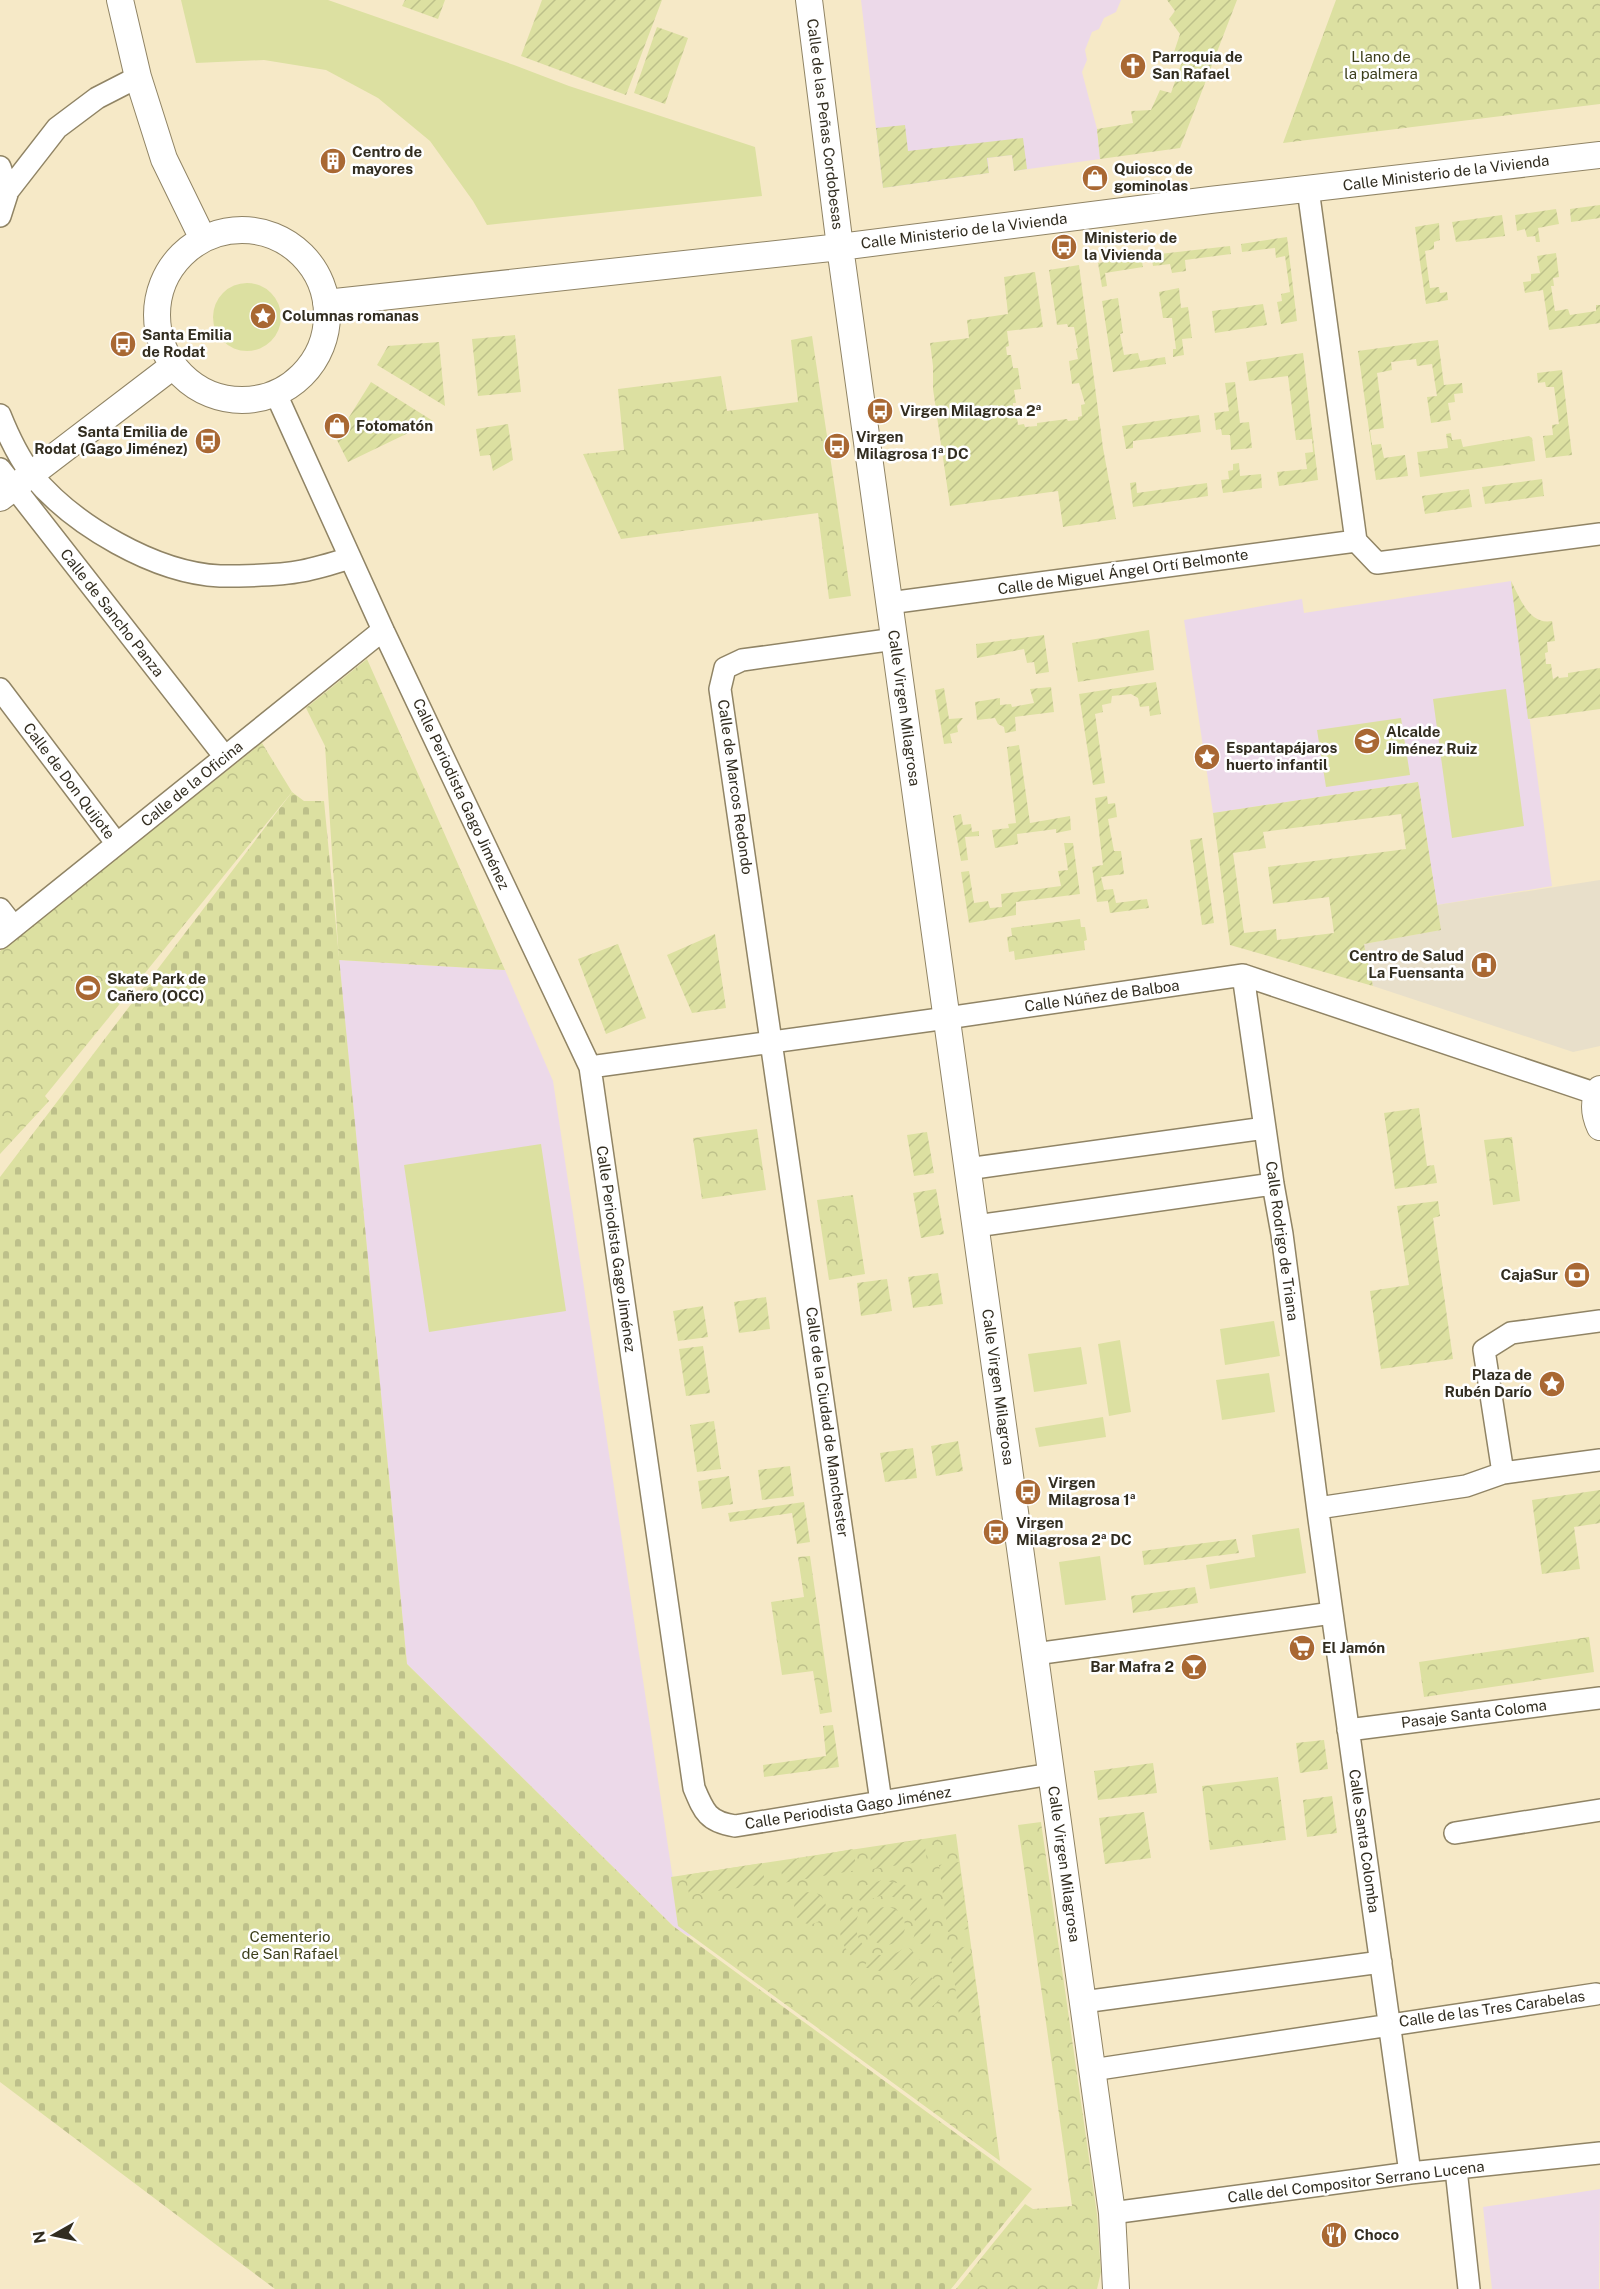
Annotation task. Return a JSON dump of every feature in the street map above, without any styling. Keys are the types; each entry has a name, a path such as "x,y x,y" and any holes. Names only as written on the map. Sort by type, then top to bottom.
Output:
{"street":[{"path":"120,0 138,77 164,159 203,239"},
{"name":"Calle de las Peñas Cordobesas","path":"809,0 840,247"},
{"path":"0,216 8,191 57,128 97,98 138,77"},
{"name":"Calle Ministerio de la Vivienda","path":"327,303 840,247 1600,155"},
{"path":"0,167 8,191"},
{"path":"1308,189 1356,541 1377,563 1600,534"},
{"path":"228,231 255,231 281,239 303,255 319,277 327,303 326,331 317,357 300,379 276,394 248,401 219,398 194,386 173,366 160,339 157,310 164,282 179,257 203,239 228,231"},
{"name":"Calle Virgen Milagrosa","path":"840,247 1112,2213 1116,2289"},
{"path":"11,482 173,366"},
{"name":"Calle Periodista Gago Jiménez","path":"276,394 383,630 590,1067 694,1788 703,1810 718,1824 735,1826 1051,1774"},
{"path":"0,415 6,430 11,482"},
{"path":"11,482 69,511 110,540 159,564 219,576 301,572 350,558"},
{"name":"Calle de Sancho Panza","path":"11,482 225,757"},
{"name":"Calle de Miguel Ángel Ortí Belmonte","path":"889,603 1356,541"},
{"name":"Calle de la Oficina","path":"7,932 383,630"},
{"name":"Calle de Marcos Redondo","path":"772,1042 720,689 725,668 742,660 895,639"},
{"name":"Calle de Don Quijote","path":"0,689 117,844"},
{"path":"0,909 7,932"},
{"name":"Calle Núñez de Balboa","path":"590,1067 1244,975 1599,1092"},
{"name":"Calle Rodrigo de Triana","path":"1244,975 1282,1234 1318,1508"},
{"name":"Calle de la Ciudad de Manchester","path":"772,1042 881,1802"},
{"path":"1599,1092 1595,1106 1596,1119 1600,1127"},
{"path":"968,1169 1265,1128"},
{"path":"976,1226 1273,1184"},
{"path":"1503,1473 1484,1350 1511,1333 1600,1321"},
{"path":"1318,1508 1466,1486 1503,1473 1600,1460"},
{"name":"Calle Santa Colomba","path":"1318,1508 1410,2173"},
{"path":"1035,1654 1332,1613"},
{"name":"Pasaje Santa Coloma","path":"1348,1730 1600,1698"},
{"path":"1455,1833 1600,1810"},
{"path":"1083,2002 1381,1962"},
{"name":"Calle de las Tres Carabelas","path":"1389,2024 1596,1994"},
{"path":"1092,2070 1389,2024"},
{"name":"Calle del Compositor Serrano Lucena","path":"1112,2213 1410,2173 1600,2153"},
{"path":"1456,2169 1469,2289"}],"shaded area":[{"path":"861,0 1121,0 1116,12 1104,18 1099,29 1092,32 1085,50 1087,60 1082,72 1097,129 1100,159 1014,171 1012,155 988,158 989,173 883,188"},
{"name":"Alcalde Jiménez Ruiz","path":"1511,581 1552,886 1437,905 1418,782 1213,813 1184,620 1302,599 1304,613"},
{"name":"Centro de Salud La Fuensanta","path":"1600,880 1600,1046 1573,1052 1373,986 1364,944 1440,930 1437,905"},
{"path":"339,960 505,970 553,1081 678,1913 709,1933 688,1936 673,1926 407,1664"},
{"path":"1600,2189 1599,2289 1492,2289 1483,2207"}],"green space":[{"path":"181,0 328,0 569,86 755,147 762,196 487,225 473,201 430,141 378,98 326,70 264,60 196,63"},
{"path":"405,0 445,0 438,19 402,6"},
{"path":"542,0 662,0 626,95 521,56"},
{"path":"1167,0 1237,0 1180,148 1100,159 1097,129 1133,123 1131,111 1151,110 1160,90 1171,93 1183,59 1173,55 1180,34 1169,19 1175,11"},
{"name":"Llano de la palmera","path":"1336,0 1600,0 1600,104 1283,143"},
{"path":"657,27 688,38 665,104 634,93"},
{"path":"905,125 908,151 1023,138 1027,169 1014,171 1012,155 987,158 989,173 883,188 876,128"},
{"path":"1600,205 1600,218 1571,222 1570,209"},
{"path":"1556,209 1559,224 1538,228 1540,242 1536,242 1535,236 1527,237 1525,229 1517,231 1515,215"},
{"path":"1502,215 1505,236 1456,242 1452,222"},
{"path":"1439,223 1440,240 1434,242 1434,249 1425,251 1430,288 1439,287 1440,293 1447,292 1448,300 1426,304 1415,227"},
{"path":"1287,237 1297,321 1281,324 1277,302 1282,301 1281,294 1290,292 1285,256 1276,258 1275,248 1242,252 1241,244"},
{"path":"1230,246 1231,254 1185,260 1186,271 1172,273 1170,264 1153,266 1151,255"},
{"path":"1556,253 1559,277 1553,278 1554,286 1551,286 1555,311 1568,309 1570,315 1596,311 1596,305 1600,305 1600,323 1549,330 1543,290 1525,293 1523,282 1531,281 1531,274 1540,273 1537,256"},
{"path":"1141,257 1143,267 1105,273 1107,286 1102,287 1098,263"},
{"path":"1079,265 1103,448 1116,519 1063,527 1058,491 950,506 933,389 930,343 969,338 967,320 1008,314 1004,277 1035,272 1043,327 1007,331 1009,346 1006,347 1007,355 1011,355 1013,368 1018,368 1021,389 1014,390 1016,403 1013,403 1013,411 1016,411 1018,425 1024,424 1025,427 1067,419 1068,421 1078,420 1078,417 1082,416 1081,405 1085,404 1079,383 1072,384 1069,361 1078,359 1074,327 1068,327 1067,324 1057,325 1049,270"},
{"path":"247,283 260,286 271,293 278,304 281,317 278,330 271,341 260,348 247,351 234,348 223,341 216,330 213,317 216,304 223,293 234,286"},
{"path":"1179,288 1181,308 1188,307 1192,338 1182,339 1184,355 1173,357 1173,349 1176,349 1172,318 1163,318 1159,292"},
{"path":"1118,298 1124,355 1138,353 1140,361 1165,357 1166,364 1113,372 1102,301"},
{"path":"1263,304 1267,325 1215,333 1212,311"},
{"path":"515,335 521,392 478,396 472,339"},
{"path":"812,336 851,596 829,599 818,513 621,539 583,454 624,450 618,389 721,376 727,411 798,402 791,340"},
{"path":"1438,340 1444,385 1462,383 1463,393 1454,394 1455,402 1448,403 1451,420 1431,423 1427,397 1437,396 1432,364 1417,366 1416,359 1391,362 1392,370 1377,373 1384,428 1370,430 1372,445 1381,444 1384,458 1405,455 1408,476 1376,480 1358,351"},
{"path":"439,342 445,406 377,365 388,346"},
{"path":"1303,353 1318,480 1279,486 1277,472 1307,469 1305,453 1313,452 1312,439 1296,440 1288,376 1249,381 1246,362"},
{"path":"1562,370 1572,455 1546,458 1543,436 1553,435 1552,425 1559,424 1554,387 1546,387 1545,382 1538,383 1537,373"},
{"path":"371,382 433,421 348,462 336,438"},
{"path":"1235,382 1240,423 1249,422 1252,448 1231,450 1230,435 1222,435 1221,429 1216,430 1214,413 1229,411 1225,383"},
{"path":"1199,415 1201,432 1133,441 1133,448 1126,449 1122,426"},
{"path":"508,424 513,460 493,471 490,455 480,456 476,429"},
{"path":"1451,433 1452,440 1461,439 1463,447 1529,436 1532,438 1535,461 1420,477 1417,452 1448,448 1446,434"},
{"path":"1239,463 1240,476 1261,474 1262,488 1223,493 1221,480 1229,479 1228,471 1233,470 1233,464"},
{"path":"1542,479 1544,496 1485,504 1482,487"},
{"path":"1136,482 1137,493 1207,483 1208,496 1133,507 1130,483"},
{"path":"1469,489 1472,507 1425,514 1422,496"},
{"path":"1511,581 1531,615 1544,621 1552,621 1555,641 1547,642 1548,652 1545,653 1546,664 1551,664 1553,679 1558,676 1559,678 1568,677 1568,673 1600,668 1600,709 1528,719"},
{"path":"1149,630 1154,670 1078,682 1072,643"},
{"path":"1044,635 1049,672 1036,674 1034,662 1027,663 1024,649 977,658 976,644"},
{"path":"367,659 505,970 339,960 325,746 306,708"},
{"path":"1156,682 1161,714 1150,716 1149,706 1140,707 1138,698 1131,694 1112,696 1111,703 1102,705 1103,712 1095,714 1105,783 1093,785 1079,694"},
{"path":"1051,687 1054,712 1015,717 1016,731 1005,733 1004,727 998,724 995,718 977,720 975,702 1000,698 1000,705 1011,704 1012,707 1034,703 1030,689"},
{"path":"944,688 949,719 963,718 957,726 958,732 950,734 952,743 944,744 935,690"},
{"path":"1506,689 1524,826 1452,838 1433,699"},
{"path":"1401,718 1410,775 1326,787 1317,730"},
{"path":"262,743 292,792 45,1096 49,1101 0,1154 0,951"},
{"path":"1019,745 1030,823 1070,816 1071,830 1056,833 1056,829 1017,834 1018,844 995,848 992,830 1009,828 1008,824 1016,823 1007,747"},
{"path":"1418,782 1441,930 1364,944 1373,986 1230,945 1213,813","holes":["1401,814 1406,849 1268,867 1273,904 1329,897 1334,933 1277,940 1276,929 1244,933 1233,853 1266,848 1263,832"]},
{"name":"Cementerio de San Rafael","path":"292,792 304,801 324,801 407,1664 673,1926 1032,2189 951,2289 275,2289 0,2082 0,1177"},
{"path":"1107,796 1108,804 1115,803 1117,817 1108,819 1114,851 1121,851 1124,874 1101,877 1104,890 1113,889 1116,903 1147,899 1149,908 1110,913 1108,901 1097,902 1092,867 1103,865 1095,798"},
{"path":"961,814 963,825 971,824 972,832 979,831 979,836 965,837 968,860 961,861 953,816"},
{"path":"1202,838 1214,923 1202,925 1190,840"},
{"path":"1064,843 1073,843 1080,894 1016,902 1016,915 969,923 961,872 969,871 974,903 988,901 990,908 1002,907 1001,894 1061,886 1058,871 1068,870"},
{"path":"1080,919 1081,927 1085,927 1087,940 1084,941 1085,950 1015,960 1014,951 1009,952 1007,937 1012,936 1011,928"},
{"path":"715,934 726,1008 692,1013 667,955"},
{"path":"618,944 646,1018 606,1034 578,959"},
{"path":"1419,1108 1427,1166 1434,1165 1437,1183 1395,1189 1384,1113"},
{"path":"757,1129 766,1190 702,1199 693,1138"},
{"path":"927,1132 934,1173 914,1176 907,1135"},
{"path":"1512,1137 1520,1201 1493,1205 1484,1140"},
{"path":"541,1144 566,1311 429,1332 404,1165"},
{"path":"936,1189 944,1234 921,1238 913,1193"},
{"path":"853,1195 865,1274 829,1280 817,1200"},
{"path":"1438,1201 1440,1216 1433,1218 1453,1359 1381,1369 1370,1291 1409,1285 1397,1206"},
{"path":"938,1273 943,1304 913,1308 908,1277"},
{"path":"887,1279 892,1311 861,1316 857,1283"},
{"path":"766,1297 770,1329 739,1333 734,1302"},
{"path":"703,1306 708,1337 678,1341 673,1311"},
{"path":"1274,1321 1280,1356 1225,1365 1220,1329"},
{"path":"1120,1340 1131,1412 1109,1416 1098,1344"},
{"path":"703,1346 710,1393 686,1396 679,1349"},
{"path":"1081,1347 1087,1384 1034,1392 1028,1354"},
{"path":"1269,1373 1275,1412 1222,1420 1216,1380"},
{"path":"1103,1417 1106,1437 1039,1447 1035,1428"},
{"path":"714,1421 721,1469 697,1472 690,1425"},
{"path":"958,1441 963,1471 936,1476 931,1446"},
{"path":"913,1448 917,1478 885,1482 880,1453"},
{"path":"790,1466 794,1496 762,1500 758,1470"},
{"path":"729,1476 733,1504 702,1509 698,1481"},
{"path":"1600,1490 1600,1523 1574,1527 1580,1569 1542,1574 1532,1500"},
{"path":"804,1502 810,1542 797,1544 792,1513 730,1522 728,1513"},
{"path":"1299,1528 1306,1573 1210,1589 1206,1565 1255,1557 1252,1535"},
{"path":"1236,1539 1239,1553 1144,1565 1142,1551"},
{"path":"810,1556 832,1712 820,1714 813,1671 782,1675 771,1602 804,1597 798,1557"},
{"path":"1100,1556 1106,1600 1065,1605 1059,1562"},
{"path":"1195,1587 1198,1603 1133,1613 1131,1596"},
{"path":"1589,1637 1594,1672 1424,1697 1419,1662"},
{"path":"833,1725 839,1767 764,1777 763,1765 826,1756 823,1726"},
{"path":"1324,1740 1328,1769 1300,1773 1296,1743"},
{"path":"1153,1763 1157,1793 1098,1800 1094,1771"},
{"path":"1278,1777 1286,1840 1210,1850 1202,1786"},
{"path":"1332,1796 1337,1833 1307,1837 1303,1800"},
{"path":"1144,1812 1151,1858 1105,1864 1099,1818"},
{"path":"1041,1822 1097,2214 1101,2272 1097,2289 956,2289 1025,2204 1033,2209 1072,2206 1018,1825"},
{"path":"956,1834 1000,2161 678,1926 671,1877"},
{"path":"924,1839 927,1861 872,1869 869,1848"},
{"path":"853,1849 857,1870 783,1883 780,1862"},
{"path":"959,1862 968,1929 948,1932 939,1865"},
{"path":"762,1863 765,1884 689,1895 686,1875"},
{"path":"882,1880 906,1885 899,1899 881,1896 864,1905 854,1894 861,1887"},
{"path":"810,1892 821,1897 826,1908 821,1919 810,1924 799,1919 794,1908 799,1897"},
{"path":"918,1894 929,1913 931,1933 928,1947 913,1940 917,1925 907,1904"},
{"path":"845,1903 859,1912 856,1931 865,1947 853,1958 841,1939 840,1925"},
{"path":"886,1907 900,1912 905,1926 900,1940 886,1945 872,1940 867,1926 872,1912"},
{"path":"907,1946 920,1959 906,1966 886,1971 864,1967 872,1953 891,1955"},
{"path":"970,1946 980,2011 959,2015 950,1949"},
{"path":"925,1976 937,1980 941,1992 937,2004 925,2008 913,2004 909,1992 913,1980"}],"place":[{"name":"Parroquia de San Rafael","path":"1133,66"},
{"name":"Centro de mayores","path":"333,161"},
{"name":"Quiosco de gominolas","path":"1095,178"},
{"name":"Ministerio de la Vivienda","path":"1064,247"},
{"name":"Columnas romanas","path":"263,316"},
{"name":"Santa Emilia de Rodat","path":"123,344"},
{"name":"Virgen Milagrosa 2ª","path":"880,411"},
{"name":"Fotomatón","path":"337,426"},
{"name":"Santa Emilia de Rodat (Gago Jiménez)","path":"208,441"},
{"name":"Virgen Milagrosa 1ª DC","path":"837,446"},
{"name":"Alcalde Jiménez Ruiz","path":"1367,741"},
{"name":"Espantapájaros huerto infantil","path":"1207,757"},
{"name":"Centro de Salud La Fuensanta","path":"1484,965"},
{"name":"Skate Park de Cañero (OCC)","path":"88,988"},
{"name":"CajaSur","path":"1577,1275"},
{"name":"Plaza de Rubén Darío","path":"1552,1384"},
{"name":"Virgen Milagrosa 1ª","path":"1028,1492"},
{"name":"Virgen Milagrosa 2ª DC","path":"996,1532"},
{"name":"El Jamón","path":"1302,1648"},
{"name":"Bar Mafra 2","path":"1194,1667"},
{"name":"Choco","path":"1334,2235"}]}
